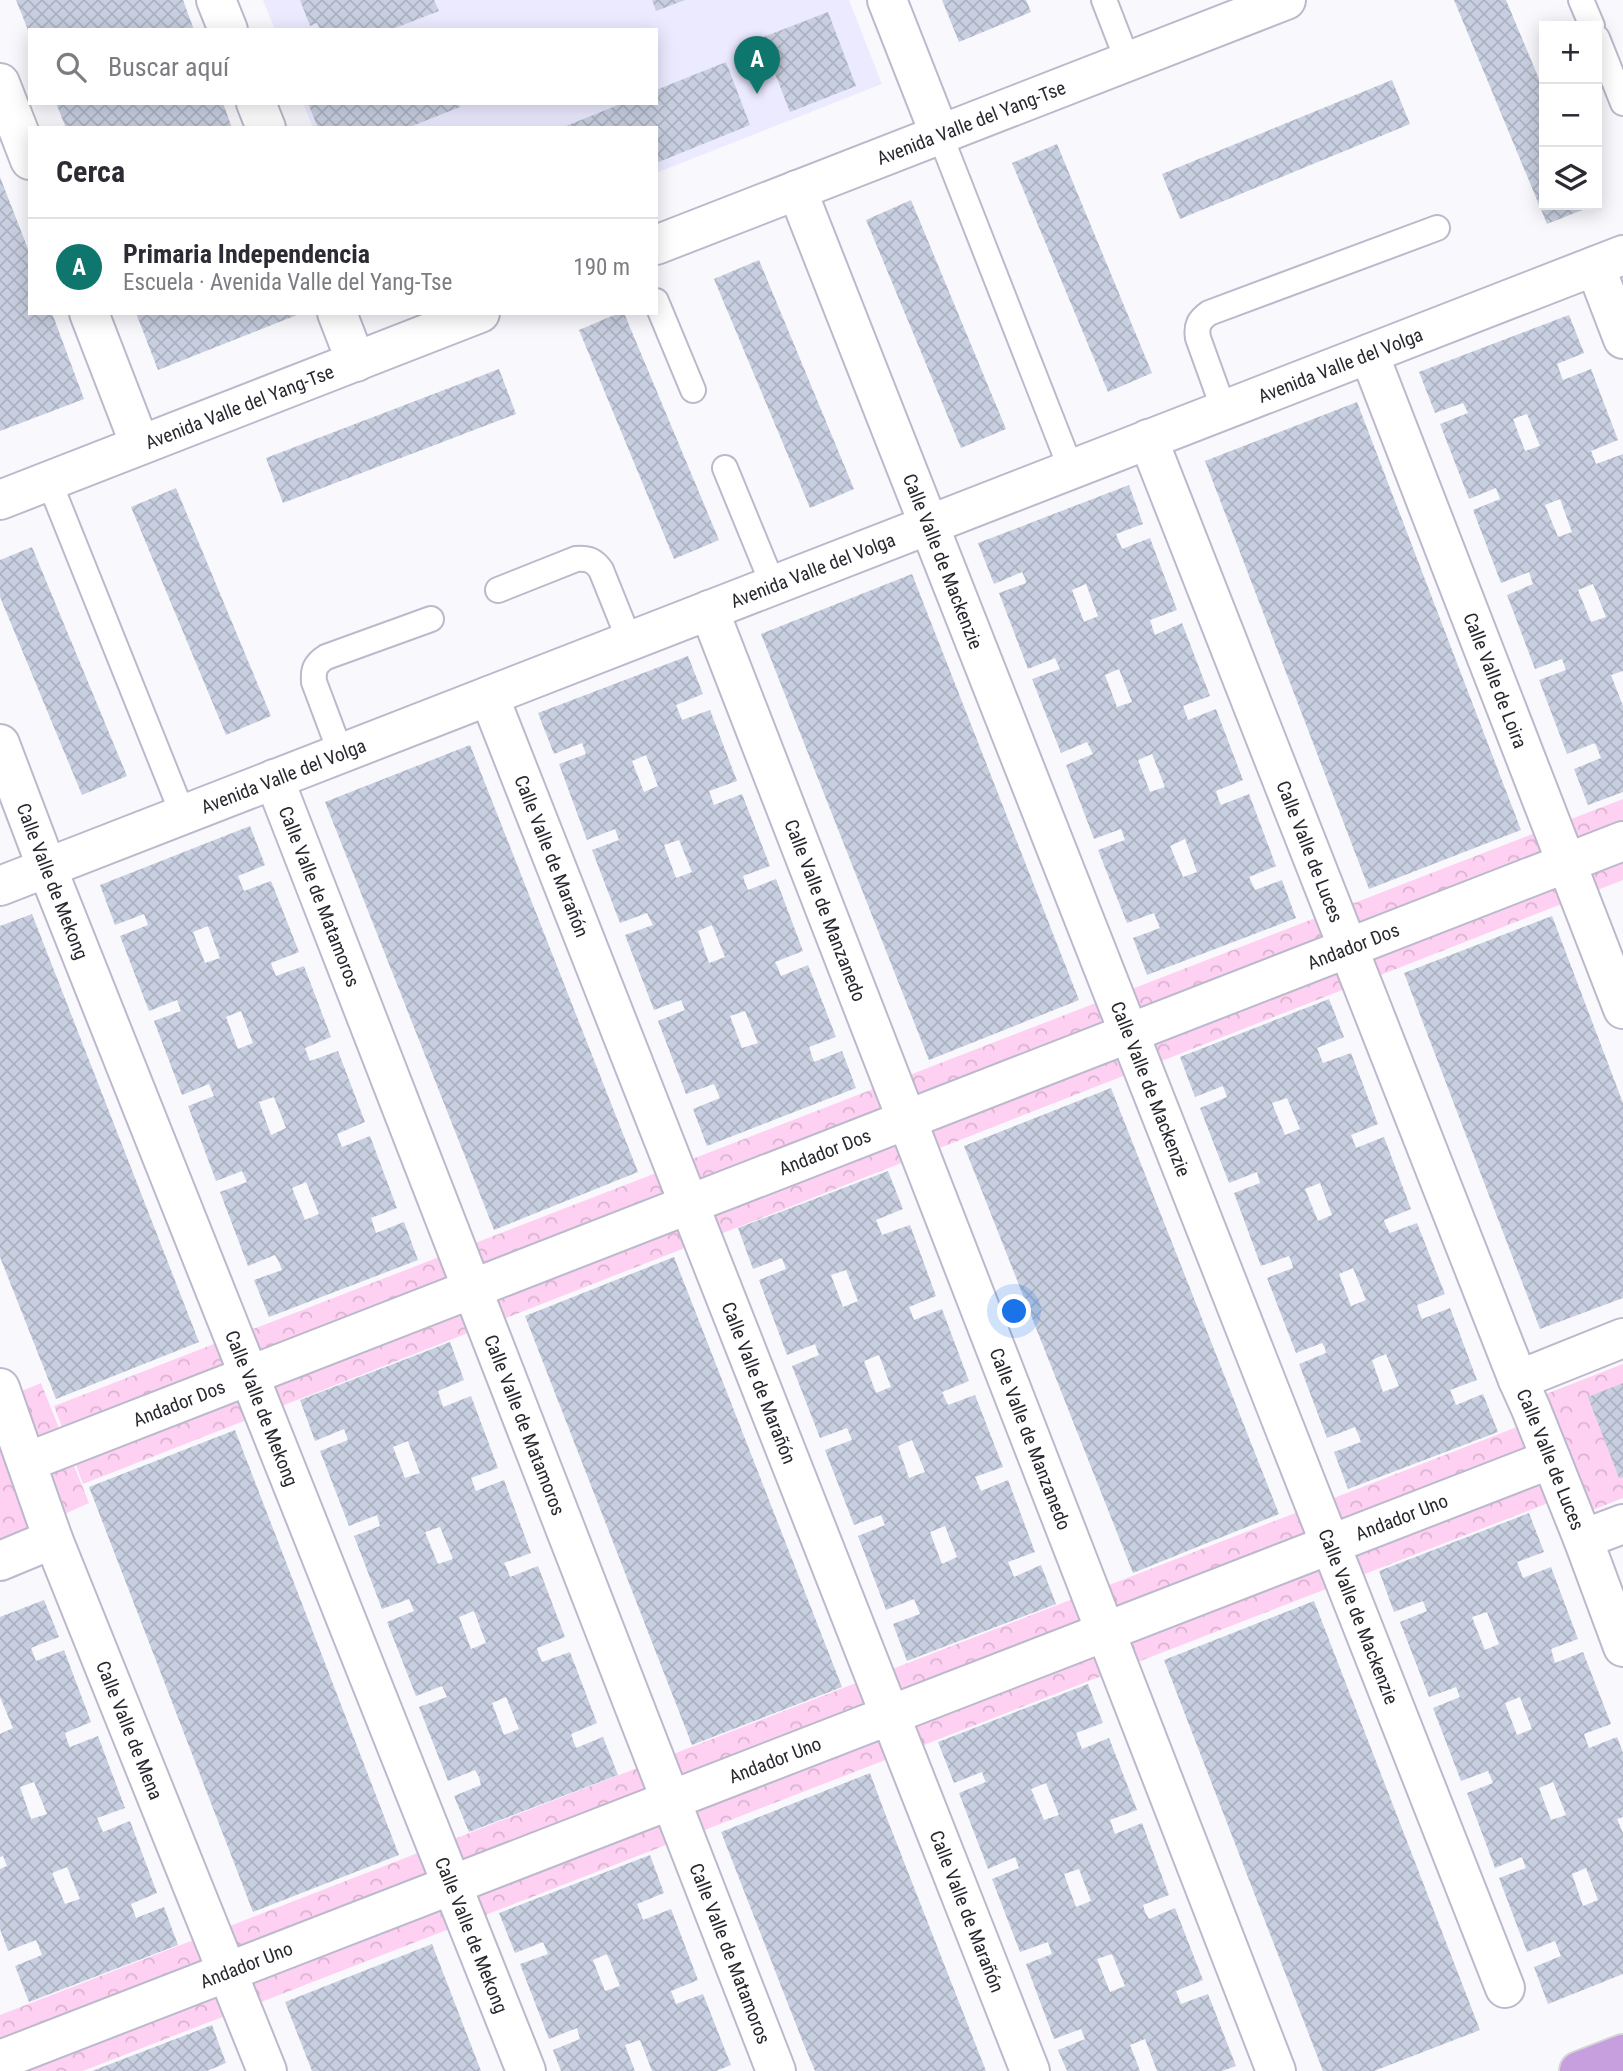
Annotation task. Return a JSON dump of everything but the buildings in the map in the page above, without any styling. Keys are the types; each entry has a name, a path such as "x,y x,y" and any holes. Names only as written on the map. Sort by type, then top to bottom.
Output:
{"highway":[{"path":"1579,2071 1623,2054"}],"street":[{"path":"216,0 227,28"},
{"path":"887,0 940,135"},
{"name":"Avenida Valle del Yang-Tse","path":"658,244 1286,0"},
{"path":"0,83 28,155"},
{"path":"257,105 265,126"},
{"name":"Calle Valle de Mackenzie","path":"797,190 1505,1988"},
{"path":"1609,260 1623,339"},
{"name":"Avenida Valle del Volga","path":"0,886 1609,260"},
{"path":"90,315 140,445"},
{"path":"338,315 356,362"},
{"name":"Avenida Valle del Yang-Tse","path":"0,500 475,315"},
{"name":"Calle Valle de Loira","path":"1368,354 1623,1009"},
{"name":"Calle Valle de Luces","path":"1148,439 1583,1539 1623,1647"},
{"name":"Calle Valle de Manzanedo","path":"709,610 1276,2071"},
{"name":"Calle Valle de Marañón","path":"489,696 1030,2071"},
{"name":"Calle Valle de Mekong","path":"0,744 526,2071"},
{"name":"Calle Valle de Matamoros","path":"274,779 776,2071"},
{"name":"Andador Dos","path":"27,1462 1623,841"},
{"name":"Calle Valle de Luces","path":"1518,1380 1623,1338"},
{"name":"Calle Valle de Mena","path":"0,1388 53,1539 267,2071"},
{"name":"Andador Uno","path":"5,2057 1551,1459"},
{"name":"Calle Valle de Luces","path":"1583,1539 1623,1524"},
{"path":"0,1561 53,1539"}],"lane":[{"path":"1104,0 1128,62"},
{"path":"1581,0 1590,21"},
{"path":"1602,50 1623,103"},
{"path":"940,135 1072,469"},
{"path":"1224,410 1198,338 1196,328 1201,319 1209,313 1437,228"},
{"path":"658,306 693,390"},
{"path":"725,468 773,585"},
{"path":"49,481 183,815"},
{"path":"498,590 576,559 595,562 601,570 629,642"},
{"path":"341,754 314,682 313,673 317,663 326,657 430,619"}],"shaded area":[{"path":"263,0 849,0 882,84 658,172 658,126 312,126 304,105 658,105 658,28 274,28"}],"green space":[{"path":"1623,799 1623,880 83,1484 54,1406"},
{"path":"1623,1364 1623,1498 1565,1521 1556,1500 83,2071 0,2071 0,2015 1527,1423 1520,1404"},
{"path":"41,1383 89,1503 0,1543 0,1400"}],"place":[{"name":"Primaria Independencia","path":"757,94"}]}
